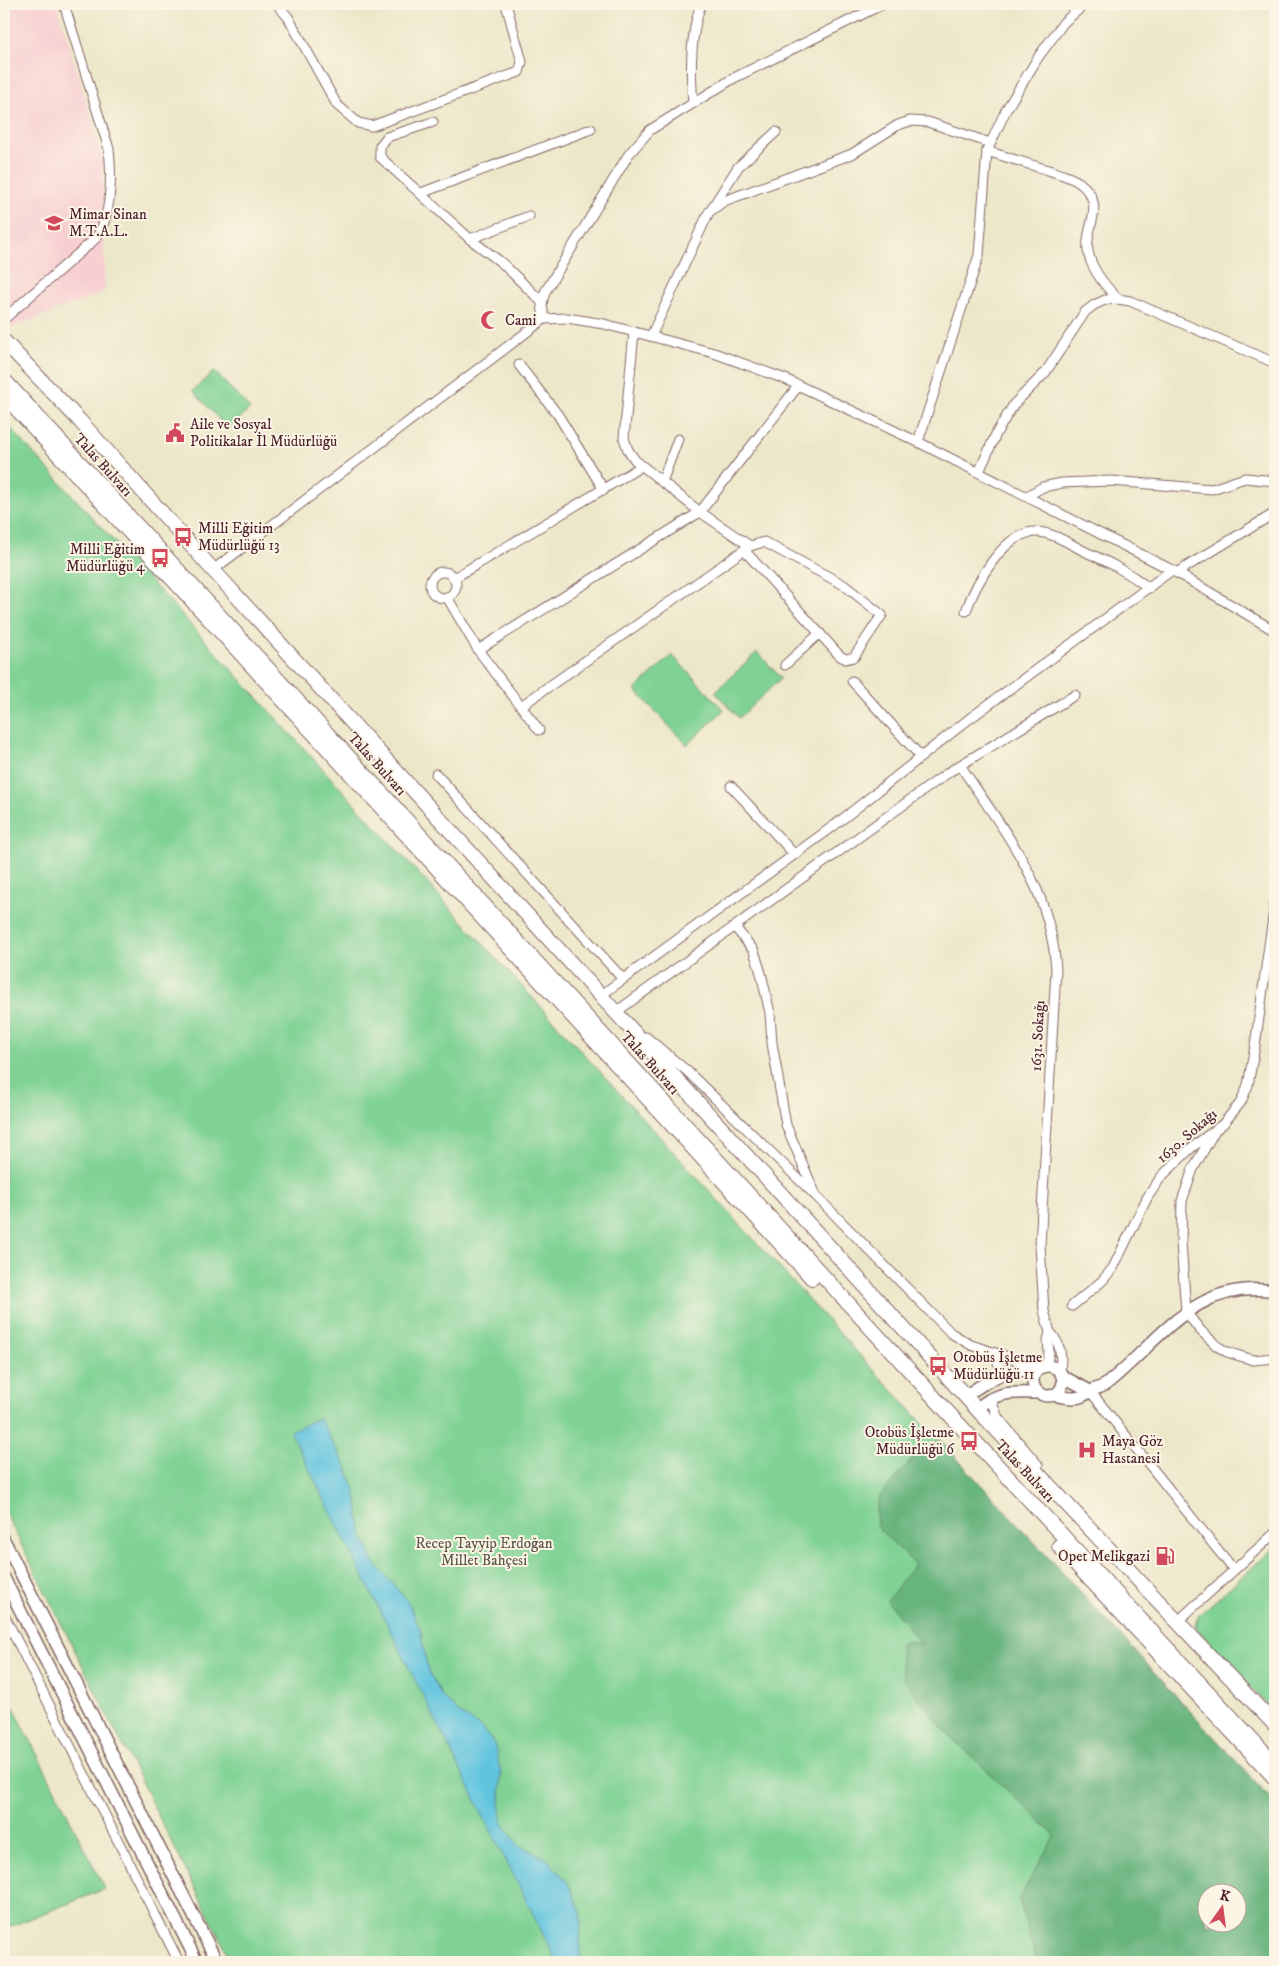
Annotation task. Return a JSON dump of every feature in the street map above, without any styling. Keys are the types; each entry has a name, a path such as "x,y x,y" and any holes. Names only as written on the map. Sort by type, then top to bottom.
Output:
{"main road":[{"name":"Talas Bulvarı","path":"4,341 80,421 212,570 965,1396 1275,1725"},
{"name":"Talas Bulvarı","path":"4,380 953,1418 1275,1764"},
{"path":"4,395 921,1397 1275,1778"}],"street":[{"path":"4,319 94,239 102,227 106,215 111,171 109,149 64,4"},
{"path":"277,4 288,17 337,105 358,123 368,126 380,124 519,72 522,62 506,4"},
{"path":"693,102 692,55 695,29 701,4"},
{"path":"544,319 542,302 545,292 635,146 659,123 734,78 883,4"},
{"path":"918,442 979,255 989,147 1006,110 1031,68 1064,22 1081,5"},
{"path":"709,212 732,198 852,154 898,125 910,121 928,122 1067,176 1085,188 1091,197 1094,207 1087,246 1089,258 1102,282 1118,299"},
{"path":"433,122 387,137 381,143 380,157 470,240 502,263 542,302"},
{"path":"421,193 591,129"},
{"path":"651,336 709,212 738,167 776,132"},
{"path":"470,240 529,216"},
{"path":"978,472 990,445 1009,411 1045,373 1085,312 1100,302 1118,299 1130,301 1275,363"},
{"path":"212,570 544,319 555,318 585,320 651,336 738,360 799,385 1027,496 1174,571 1275,631"},
{"path":"521,706 747,548 764,542 844,585 882,615 855,655 849,659 842,658 747,548 631,456 624,438 634,332"},
{"path":"519,365 558,416 604,490"},
{"path":"478,650 700,512 799,385"},
{"path":"662,482 678,439"},
{"path":"454,578 642,466"},
{"path":"1027,496 1043,487 1062,483 1111,481 1212,489 1245,478 1275,480"},
{"path":"600,996 835,825 969,719 1149,588 1174,571 1275,513"},
{"path":"966,611 977,586 992,562 1014,540 1030,532 1048,534 1129,572 1149,588"},
{"path":"439,573 447,573 454,578 455,589 447,597 442,598 434,594 430,587 432,579 439,573"},
{"path":"447,597 478,650 539,730"},
{"path":"785,665 820,633"},
{"path":"852,681 921,757"},
{"path":"1042,1368 966,1342 941,1325 816,1196 687,1071 616,1012 960,766 1075,695"},
{"name":"1631. Sokağı","path":"960,766 1027,867 1043,904 1052,936 1056,970 1040,1250 1044,1311 1050,1332 1056,1339 1060,1351 1061,1374"},
{"path":"436,774 623,979"},
{"path":"731,786 794,854"},
{"name":"1630. Sokağı","path":"1072,1306 1102,1282 1113,1268 1147,1198 1161,1177 1185,1153 1215,1130 1236,1110 1248,1085 1275,903"},
{"path":"734,927 754,951 762,973 770,1013 772,1043 786,1125 816,1196"},
{"path":"1215,1130 1193,1169 1182,1201 1186,1312 1209,1339 1227,1352 1253,1360 1275,1358"},
{"path":"977,1409 990,1398 1006,1393 1039,1393 1074,1399 1086,1396 1090,1391 1098,1389 1110,1381 1186,1312 1203,1301 1233,1292 1249,1290 1275,1291"},
{"name":"1631. Sokağı","path":"1042,1368 1049,1353 1048,1340 1050,1332"},
{"path":"995,1353 1002,1374"},
{"path":"1039,1393 1033,1380 1042,1368"},
{"path":"965,1396 1002,1374 1019,1369 1056,1368 1061,1374 1090,1391 1234,1570"},
{"path":"1053,1395 1057,1393 1062,1385 1061,1374"},
{"path":"990,1398 998,1418 1076,1513"},
{"path":"1178,1621 1275,1533"},
{"path":"4,1540 217,1962"},
{"path":"4,1578 197,1962"},
{"path":"4,1617 180,1962"}],"shaded area":[{"name":"Mimar Sinan M.T.A.L.","path":"4,4 57,4 102,154 105,291 11,328 4,320"}],"green space":[{"path":"214,371 250,409 228,429 193,391"},
{"name":"Recep Tayyip Erdoğan Millet Bahçesi","path":"4,421 854,1349 1275,1804 1275,1962 232,1962 4,1510"},
{"path":"757,652 781,678 739,718 715,692"},
{"path":"672,655 724,710 687,745 635,690"},
{"path":"939,1439 1275,1803 1275,1962 1037,1962 1019,1899 1055,1835 946,1732 903,1679 900,1644 909,1641 922,1644 887,1601 915,1564 877,1527 876,1510 880,1496 914,1457"},
{"path":"1275,1547 1275,1714 1196,1628 1198,1616"},
{"path":"4,1688 105,1889 4,1929"}],"water":[{"path":"319,1418 347,1468 355,1490 362,1534 374,1562 408,1602 420,1628 428,1671 442,1696 457,1712 479,1726 494,1743 501,1773 500,1802 503,1823 518,1845 546,1858 568,1883 581,1912 580,1957 582,1962 557,1962 290,1431"}],"place":[{"name":"Mimar Sinan M.T.A.L.","path":"54,223"},
{"name":"Cami","path":"490,320"},
{"name":"Aile ve Sosyal Politikalar İl Müdürlüğü","path":"175,433"},
{"name":"Milli Eğitim Müdürlüğü 13","path":"183,537"},
{"name":"Milli Eğitim Müdürlüğü 4","path":"160,558"},
{"name":"Otobüs İşletme Müdürlüğü 11","path":"938,1366"},
{"name":"Otobüs İşletme Müdürlüğü 6","path":"969,1441"},
{"name":"Maya Göz Hastanesi","path":"1087,1450"},
{"name":"Opet Melikgazi","path":"1165,1556"}]}
